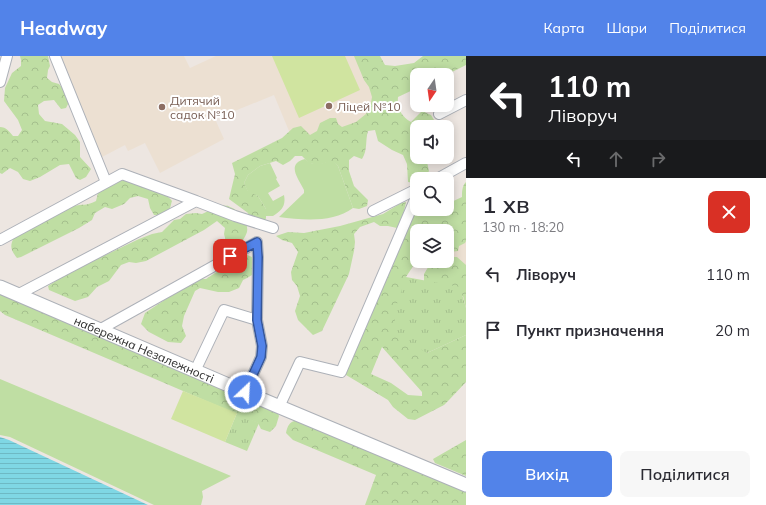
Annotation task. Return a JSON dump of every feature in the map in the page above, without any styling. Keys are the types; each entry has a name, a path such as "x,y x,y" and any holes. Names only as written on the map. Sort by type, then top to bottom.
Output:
{"street":[{"path":"0,82 7,56"},
{"path":"55,56 106,182"},
{"path":"439,114 466,100"},
{"path":"449,172 466,163"},
{"path":"0,240 122,174 235,216 273,228"},
{"path":"373,211 410,192"},
{"path":"19,294 196,201"},
{"path":"279,407 300,362 341,372 410,211"},
{"path":"99,330 257,242 257,320 262,346 261,357 245,392"},
{"name":"набережна Незалежності","path":"0,287 279,407 466,485"},
{"path":"195,371 224,310 257,320"}],"shaded area":[{"name":"Дитячий садок №10","path":"59,56 184,56 190,68 216,56 360,56 385,117 294,143 274,95 215,119 224,139 160,173 145,143 128,151 125,145 102,157"},
{"path":"466,211 466,308 454,265 454,224"}],"green space":[{"path":"20,56 48,56 50,66 47,78 52,82 59,84 64,90 69,102 66,108 61,109 54,100 44,101 38,105 39,114 45,121 62,124 75,135 80,142 80,157 91,169 86,177 80,180 76,178 69,164 60,165 30,181 23,179 18,172 10,168 2,174 0,173 0,127 9,131 13,136 18,136 22,130 18,120 4,101 5,88 12,73 21,66"},
{"path":"272,56 345,56 360,90 299,118"},
{"path":"354,56 380,56 385,65 395,66 414,63 423,56 466,56 466,65 454,71 454,68 410,68 410,91 398,97 400,111 410,121 410,164 427,164 428,172 410,172 410,182 408,182 407,164 403,155 378,141 375,130 368,131 364,156 362,159 354,156 349,160 349,171 354,186 368,200 367,206 359,209 353,208 338,166 332,161 318,165 309,163 302,156 295,156 283,165 276,161 260,166 248,175 244,183 248,191 258,196 266,209 266,218 263,228 257,229 253,227 248,213 229,199 235,174 232,163 282,138 293,128 301,126 310,135 317,131 320,123 330,118 336,118 338,124 342,127 356,122 366,114 370,108 372,97 369,87 364,80"},
{"path":"421,112 431,115 434,120 413,120"},
{"path":"305,159 314,164 321,164 332,160 338,166 353,208 345,213 327,218 298,219 279,217 304,193 295,172 295,168 299,161"},
{"path":"270,163 280,186 268,193 273,201 284,195 284,205 281,210 273,216 266,216 266,209 258,196 248,192 244,183 248,175 260,166"},
{"path":"121,180 141,184 169,197 172,201 170,208 159,215 154,215 150,208 148,199 138,196 130,198 124,204 112,209 105,207 95,213 92,220 79,228 17,258 11,248 14,237 73,206 93,203 96,201 98,193 107,186 114,185"},
{"path":"466,182 465,243 459,246 458,251 454,252 454,224 410,224 410,268 412,268 406,277 427,353 466,335 466,382 444,405 415,420 408,419 393,407 388,400 341,372 410,211 410,216 454,216 454,201 462,197 462,189","holes":["382,347 422,392 422,396 408,395 391,383 371,374"]},
{"path":"406,202 402,220 397,228 380,226 374,222 360,227 354,234 354,251 349,274 322,331 313,335 298,320 295,311 300,296 297,286 292,280 291,272 298,252 292,243 282,240 276,236 288,232 304,233 340,226 383,214 401,203"},
{"path":"221,205 228,206 237,211 245,220 247,232 238,246 227,245 224,234 225,228 217,221 204,230 146,261 136,263 129,262 121,265 109,281 97,287 88,297 75,301 49,290 48,286 62,277 139,239 162,232 174,220 180,219 186,214 202,214"},
{"path":"247,255 252,257 252,275 243,280 239,288 229,292 218,292 200,288 195,291 184,316 182,326 186,336 181,343 168,342 149,332 141,324 145,313 175,293 197,279 206,279 231,261 239,260"},
{"path":"454,257 457,257 466,265 466,308 463,296 424,290 424,274 428,268 454,268"},
{"path":"406,277 460,287 466,308 466,335 427,353 394,333 396,307"},
{"path":"0,287 275,405 279,416 276,426 270,432 261,429 258,423 5,315 0,311"},
{"path":"0,379 231,476 202,491 203,497 201,505 154,505 10,437 0,435"},
{"path":"183,391 237,413 225,442 171,419"},
{"path":"237,413 259,423 247,451 225,442"},
{"path":"309,419 466,485 466,505 365,505 376,475 293,440 286,433 289,425 294,421"},
{"path":"466,440 466,476 435,463 433,459"}],"water":[{"path":"0,437 9,440 148,505 0,505"}],"place":[{"name":"Ліцей №10","path":"329,106"},
{"name":"Дитячий садок №10","path":"162,107"}],"route":[{"path":"230,256 257,242 257,320 262,346 261,357 245,392"}]}
